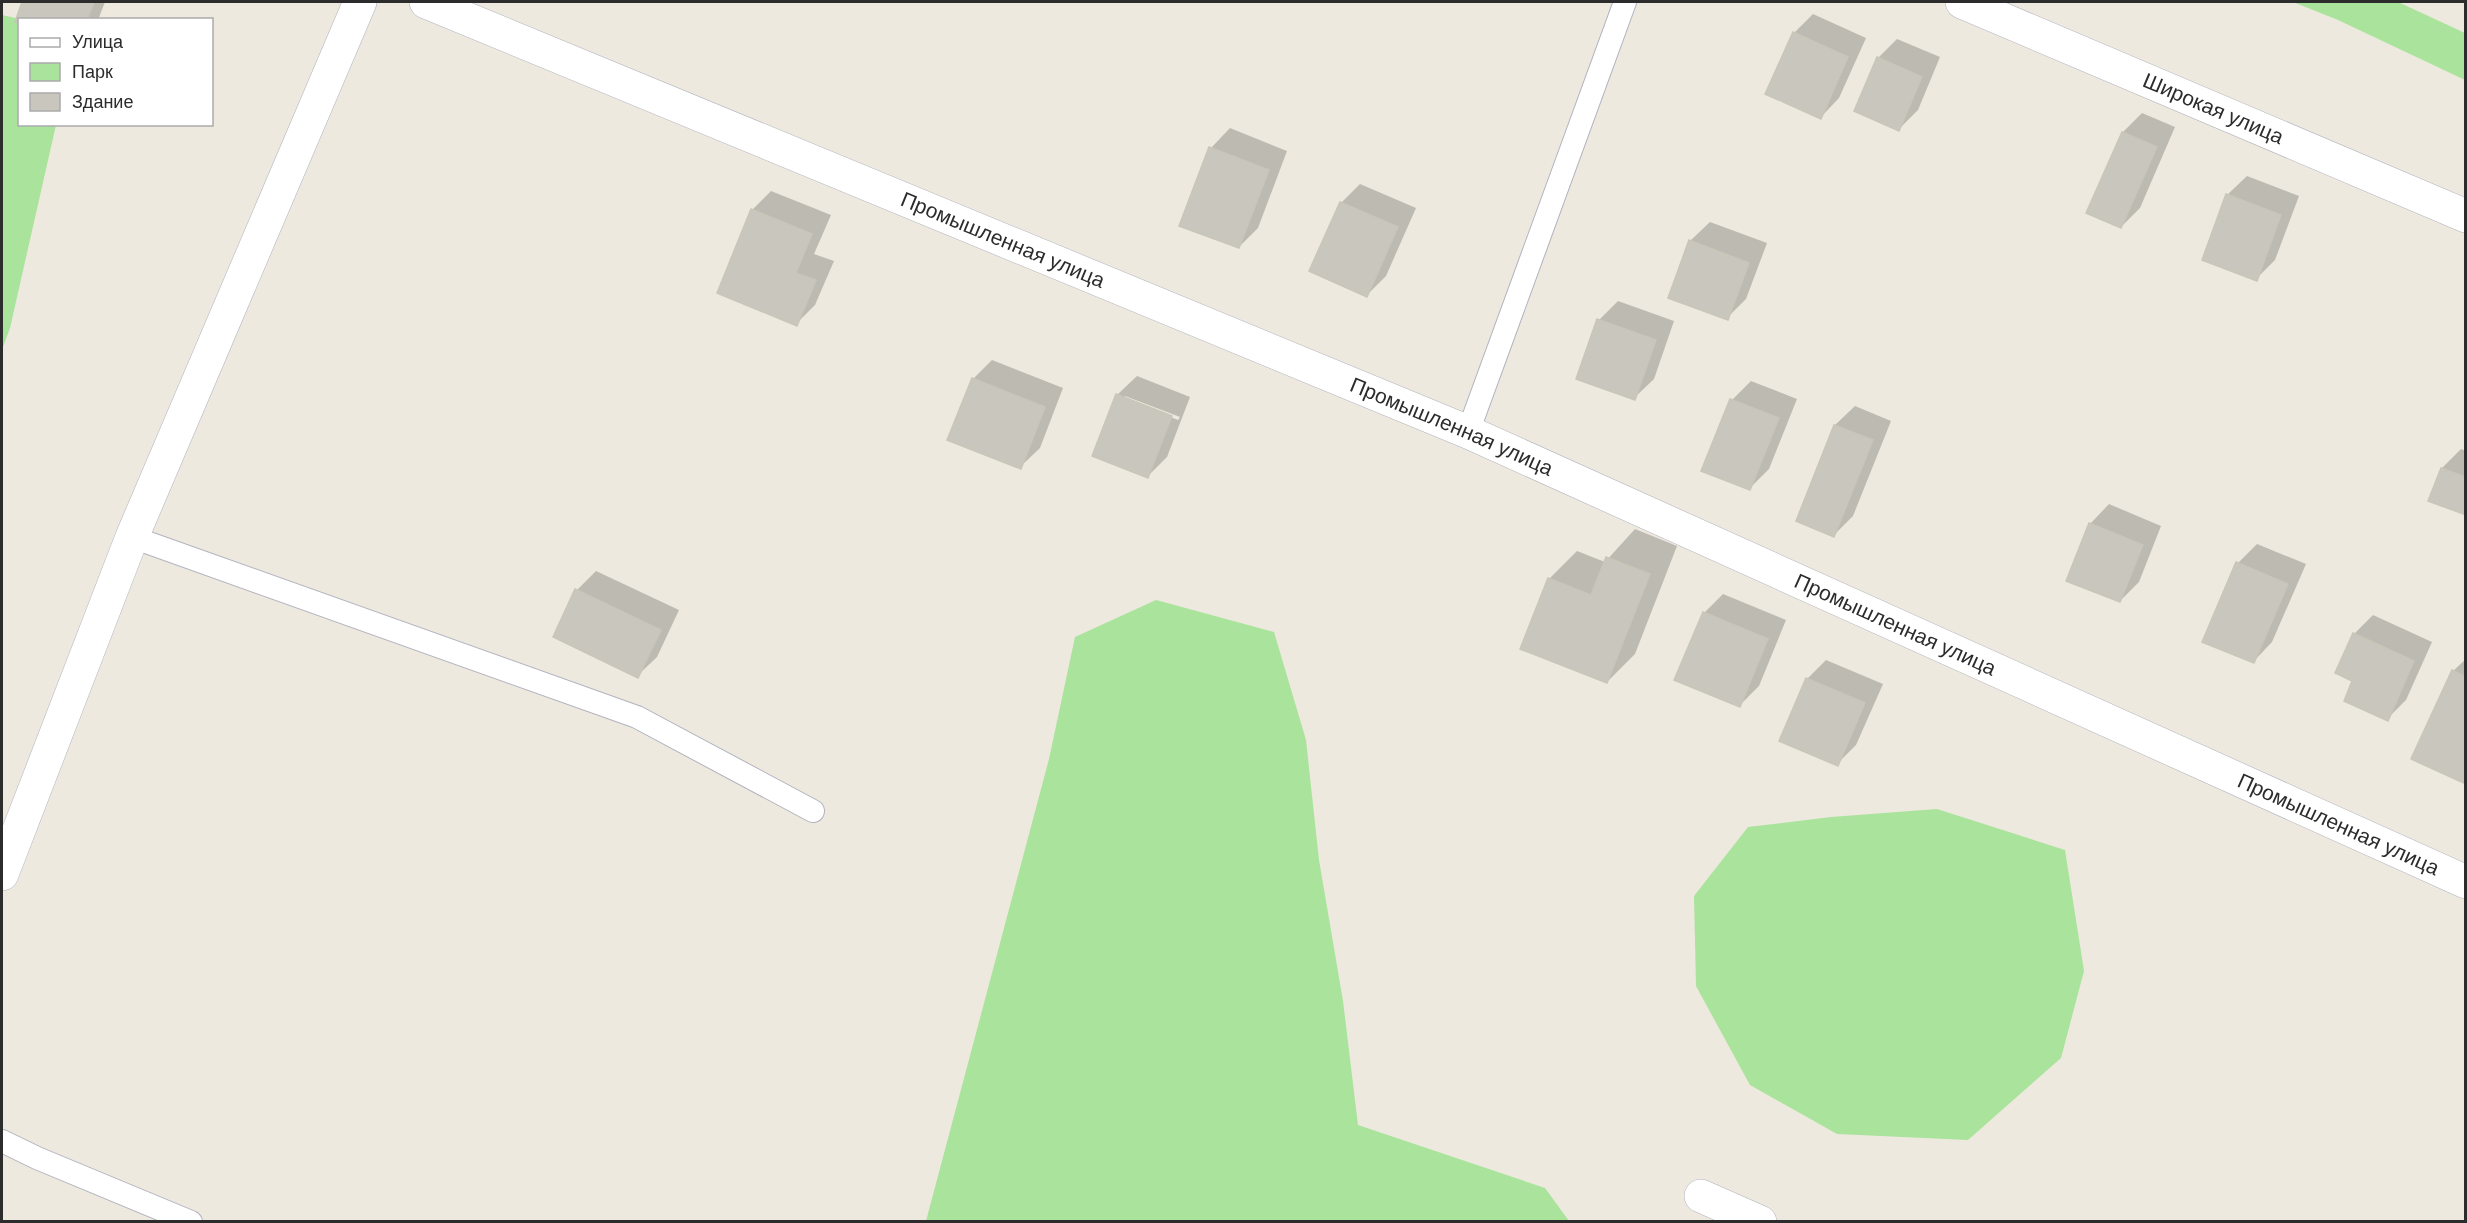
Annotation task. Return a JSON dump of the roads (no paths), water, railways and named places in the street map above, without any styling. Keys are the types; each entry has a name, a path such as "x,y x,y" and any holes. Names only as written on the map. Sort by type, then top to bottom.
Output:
{"street":[{"path":"2,874 132,537 360,2"},
{"name":"Промышленная улица","path":"426,2 1468,432 2466,882"},
{"name":"Широкая улица","path":"1962,2 2466,216"},
{"path":"1701,1196 1760,1221"}],"lane":[{"path":"1468,432 1625,2"},
{"path":"132,537 637,717 813,811"},
{"path":"2,1141 36,1158 191,1221"}]}
